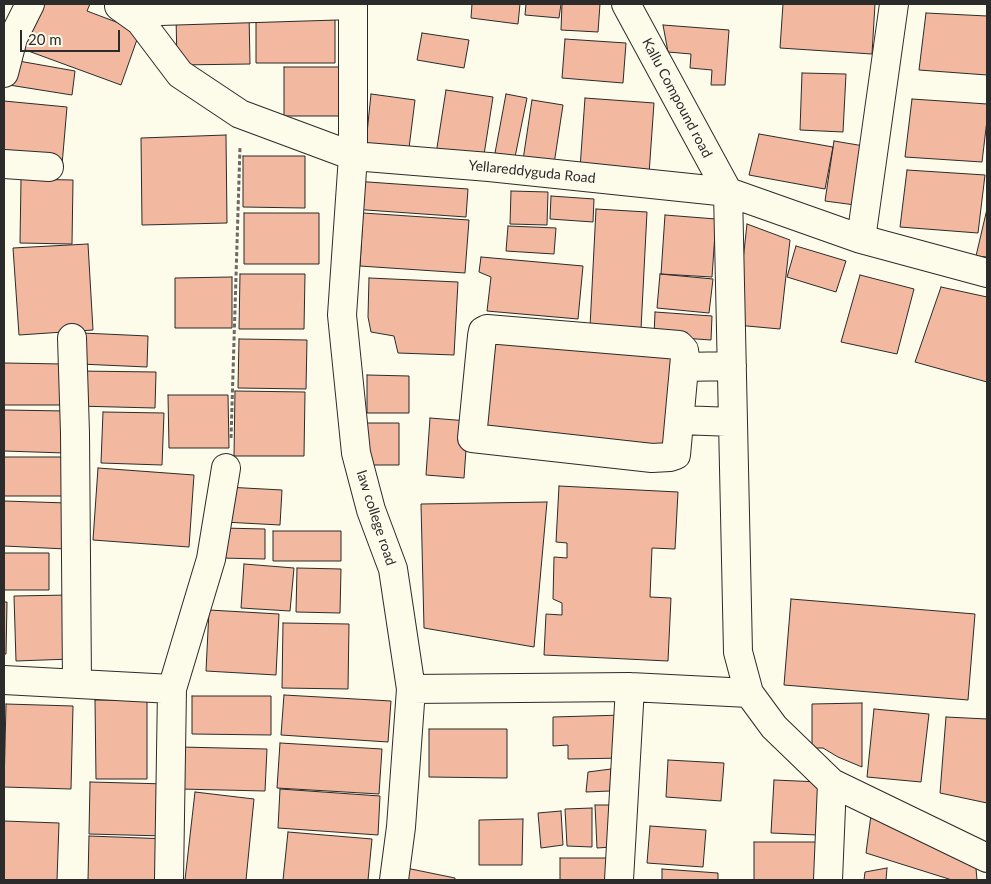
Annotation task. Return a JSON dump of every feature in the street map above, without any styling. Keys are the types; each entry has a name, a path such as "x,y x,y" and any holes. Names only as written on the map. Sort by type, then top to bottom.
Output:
{"street":[{"path":"4,72 14,38 30,4"},
{"name":"Kallu Compound road","path":"626,4 728,192"},
{"path":"861,239 894,4"},
{"name":"law college road","path":"122,8 353,5 353,156 342,315 356,453 371,510 393,569 411,689 401,827 394,880"},
{"name":"Yellareddyguda Road","path":"122,8 140,21 180,74 240,114 353,156 489,167 728,192 861,239 987,273"},
{"path":"4,164 49,167"},
{"path":"728,192 738,652 749,693 774,728 832,783 987,858"},
{"path":"487,329 679,345 685,353 684,367 677,452 676,455 670,458 652,458 472,438 482,336 483,331 487,329"},
{"path":"72,338 75,432 77,683"},
{"path":"684,367 732,366"},
{"path":"680,420 733,422"},
{"path":"169,880 172,689 211,559 226,468"},
{"path":"4,680 172,689"},
{"path":"411,689 630,687 749,693"},
{"path":"620,880 630,687"},
{"path":"828,880 832,783"}],"path":[{"path":"226,468 232,435 240,114"}],"building":[{"path":"36,4 90,4 87,11 140,31 121,85 20,48"},
{"path":"472,4 520,4 518,24 471,18"},
{"path":"526,4 561,4 559,18 525,15"},
{"path":"562,4 600,4 598,32 561,30"},
{"path":"783,4 875,4 872,54 780,48"},
{"path":"256,10 335,10 335,63 256,63"},
{"path":"249,13 250,64 177,65 176,15"},
{"path":"926,13 987,16 987,75 919,70"},
{"path":"663,25 729,30 725,85 711,85 712,70 690,68 691,54 668,52"},
{"path":"422,33 469,40 464,68 417,60"},
{"path":"565,39 626,43 623,83 562,78"},
{"path":"13,60 75,71 72,95 9,85"},
{"path":"284,67 347,67 348,116 284,116"},
{"path":"802,73 846,74 843,132 800,130"},
{"path":"446,90 493,97 483,161 436,154"},
{"path":"371,94 415,100 409,148 366,143"},
{"path":"506,94 527,98 515,157 495,153"},
{"path":"585,98 654,103 649,174 580,168"},
{"path":"912,99 987,104 982,162 905,157"},
{"path":"532,100 563,105 554,164 523,160"},
{"path":"4,101 67,107 62,165 4,160"},
{"path":"759,134 833,147 825,189 749,175"},
{"path":"226,135 227,223 142,225 141,138"},
{"path":"834,141 864,146 855,205 825,201"},
{"path":"243,156 305,156 305,208 243,207"},
{"path":"907,170 985,175 978,233 900,227"},
{"path":"21,179 73,180 72,244 20,243"},
{"path":"354,181 468,189 466,217 352,209"},
{"path":"511,191 548,192 547,225 510,224"},
{"path":"551,196 594,199 593,222 550,219"},
{"path":"596,209 647,212 641,329 590,327"},
{"path":"987,209 987,257 976,256"},
{"path":"244,213 319,213 319,264 244,264"},
{"path":"363,213 469,220 465,273 360,266"},
{"path":"665,215 716,219 712,277 661,274"},
{"path":"747,224 790,240 780,329 736,325"},
{"path":"508,226 556,228 554,254 506,251"},
{"path":"88,244 93,330 19,335 13,248"},
{"path":"796,246 846,261 836,292 787,277"},
{"path":"481,257 583,266 578,319 487,311 491,277 479,272"},
{"path":"240,274 305,274 304,329 239,329"},
{"path":"660,274 713,279 709,313 657,308"},
{"path":"860,275 914,289 897,354 841,342"},
{"path":"232,277 232,328 175,328 175,278"},
{"path":"369,278 458,282 454,355 398,353 394,336 371,332 368,317"},
{"path":"941,287 987,297 987,382 915,362"},
{"path":"655,312 712,316 711,340 654,336"},
{"path":"82,333 148,336 147,367 80,364"},
{"path":"485,336 676,355 666,455 475,436"},
{"path":"239,339 307,340 306,389 238,388"},
{"path":"4,363 63,364 62,405 4,405"},
{"path":"77,371 156,372 155,408 76,406"},
{"path":"367,375 409,376 409,413 367,413"},
{"path":"235,391 305,392 304,456 234,456"},
{"path":"168,395 228,395 229,448 169,448"},
{"path":"4,410 66,411 65,453 4,451"},
{"path":"103,412 164,413 162,465 101,463"},
{"path":"430,418 468,421 464,478 426,475"},
{"path":"367,423 399,423 399,465 366,465"},
{"path":"4,457 66,457 66,496 4,496"},
{"path":"98,468 194,475 189,547 93,540"},
{"path":"559,486 678,492 675,549 652,548 650,597 671,598 668,661 544,655 546,614 562,615 562,603 553,599 554,557 567,558 567,543 556,542"},
{"path":"226,487 282,490 280,525 224,522"},
{"path":"4,501 68,503 66,549 4,546"},
{"path":"547,502 534,647 424,628 421,504"},
{"path":"222,528 265,529 265,559 221,558"},
{"path":"273,531 341,531 341,561 273,561"},
{"path":"4,553 49,553 49,590 4,590"},
{"path":"244,564 294,568 290,611 241,608"},
{"path":"297,568 341,569 340,613 296,612"},
{"path":"69,595 71,659 16,661 14,596"},
{"path":"791,599 975,614 968,700 784,685"},
{"path":"4,602 7,602 6,654 4,654"},
{"path":"209,610 279,614 276,675 206,671"},
{"path":"283,623 349,624 348,689 282,688"},
{"path":"284,695 391,701 388,742 281,735"},
{"path":"192,696 271,696 271,735 192,734"},
{"path":"95,700 147,700 147,779 96,779"},
{"path":"862,703 862,767 838,757 823,748 812,748 812,704"},
{"path":"6,704 73,706 71,789 4,787"},
{"path":"874,709 929,714 921,782 867,777"},
{"path":"624,715 625,758 568,759 568,745 553,746 553,717"},
{"path":"946,717 987,719 987,803 940,793"},
{"path":"429,729 507,729 507,778 429,777"},
{"path":"280,743 382,749 379,794 277,788"},
{"path":"180,747 267,749 265,791 180,789"},
{"path":"668,760 724,763 721,801 666,797"},
{"path":"611,769 610,791 586,792 588,772"},
{"path":"774,780 820,782 817,835 771,833"},
{"path":"90,782 167,784 165,836 89,834"},
{"path":"280,789 380,796 378,835 278,828"},
{"path":"195,792 254,799 246,880 185,880"},
{"path":"595,805 610,805 612,847 597,848"},
{"path":"592,808 592,847 567,846 565,809"},
{"path":"561,811 563,845 541,848 538,813"},
{"path":"871,815 975,857 977,880 952,880 866,853"},
{"path":"523,819 522,865 479,865 479,820"},
{"path":"4,821 59,823 57,880 4,880"},
{"path":"650,826 706,830 703,867 647,863"},
{"path":"288,832 372,839 368,880 283,880"},
{"path":"89,836 169,839 167,880 88,880"},
{"path":"754,842 816,842 816,880 754,880"},
{"path":"560,858 616,858 616,880 560,880"},
{"path":"406,868 455,878 455,880 404,880"},
{"path":"887,868 886,880 864,880 865,872"},
{"path":"662,869 718,873 718,880 662,880"}]}
